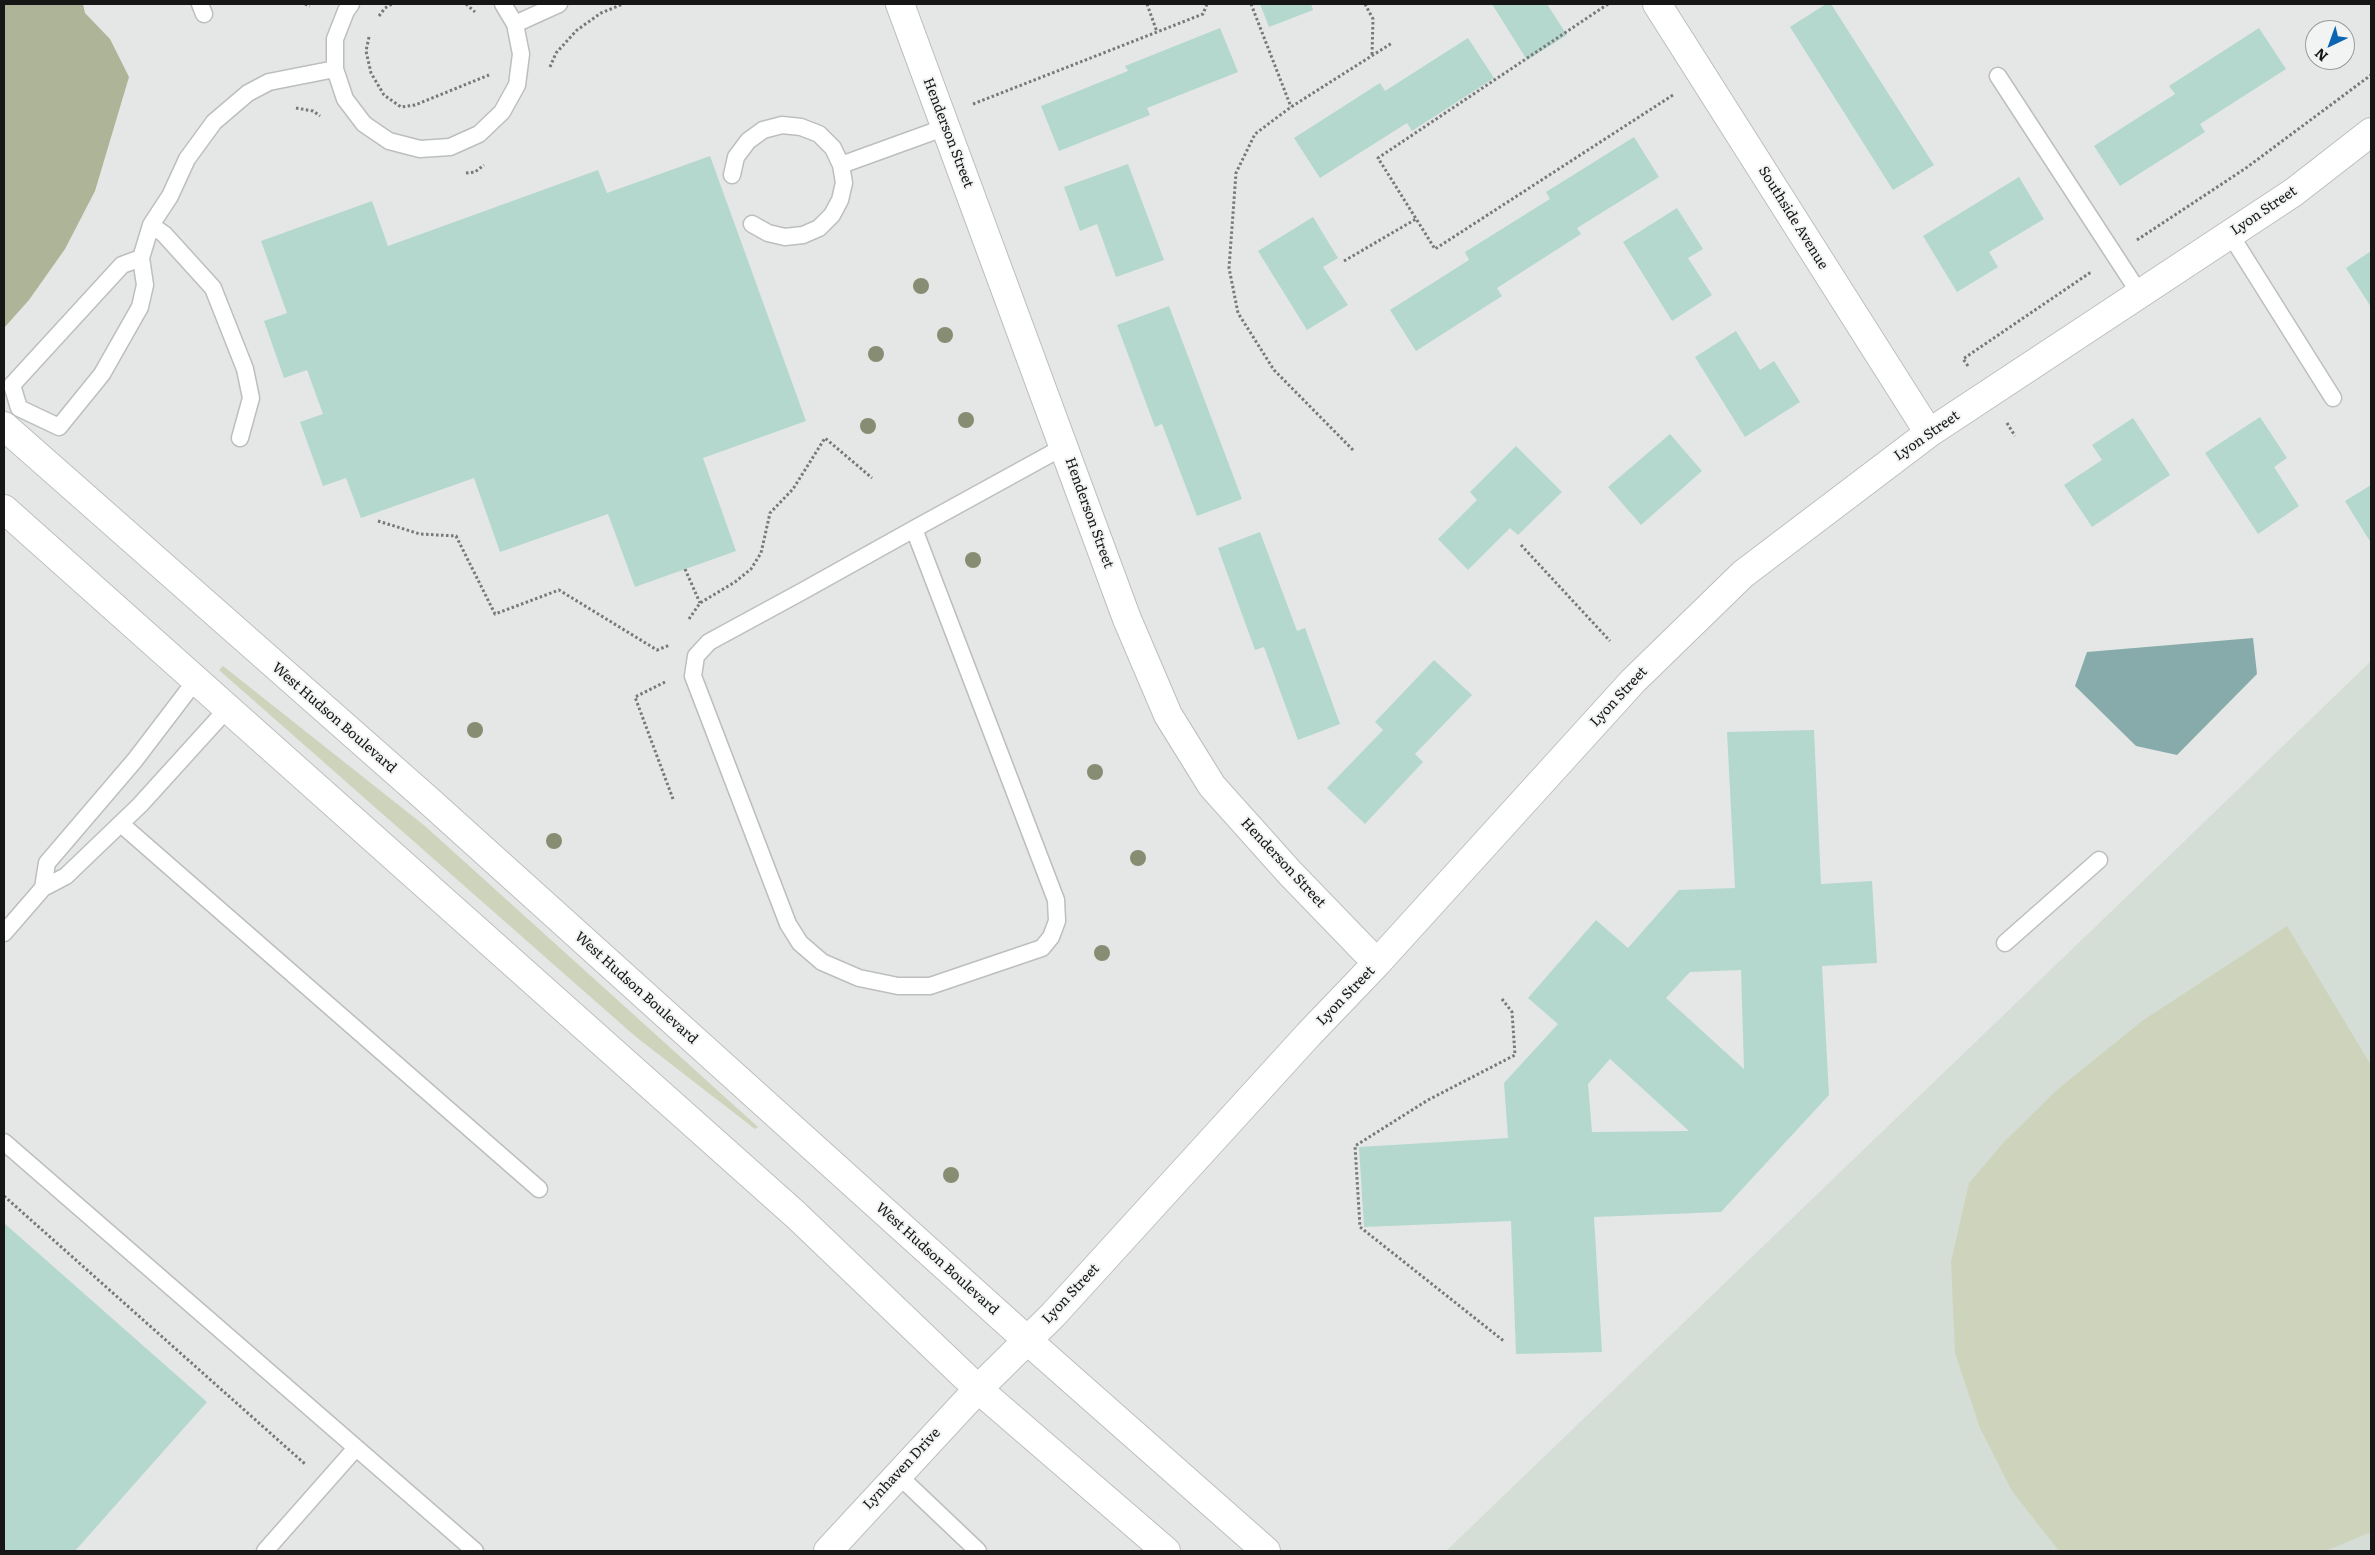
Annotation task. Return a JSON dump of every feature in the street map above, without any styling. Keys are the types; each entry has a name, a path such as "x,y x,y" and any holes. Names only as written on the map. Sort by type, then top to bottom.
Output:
{"street":[{"name":"Henderson Street","path":"900,4 1128,619 1168,714 1212,786 1290,873 1377,963"},
{"name":"Southside Avenue","path":"1657,4 1929,433"},
{"name":"Lyon Street","path":"978,1389 1053,1315 1633,681 1681,632 1743,574 1929,433 2294,192 2371,132"},
{"name":"West Hudson Boulevard","path":"9,420 1027,1340 1266,1551"},
{"path":"4,509 796,1215 978,1389 1166,1551"},
{"name":"Lynhaven Drive","path":"828,1551 897,1474 978,1389"}],"lane":[{"path":"351,4 346,11 335,39 335,69 344,99 364,124 390,141 420,149 450,147 479,134 502,112 516,85 521,54 515,24 503,4"},
{"path":"515,24 559,4"},
{"path":"141,258 122,265 12,385 9,420 59,427 85,398 102,374 140,307 145,284 141,258 151,225 202,137 229,108 248,93 269,82 335,69"},
{"path":"1998,76 2140,294"},
{"path":"732,175 736,157 748,141 764,130 782,125 801,127 819,134 833,148 841,165 844,183 840,200 832,215 819,228 803,235 785,237 768,233 752,224"},
{"path":"841,165 946,127"},
{"path":"151,225 164,234 212,288 245,369 251,398 240,438"},
{"path":"2230,234 2333,398"},
{"path":"914,529 1056,900 1057,920 1051,937 1042,948 930,986 898,986 859,978 822,962 796,936 788,924 694,676 696,656 709,642 914,529 1065,446"},
{"path":"43,888 46,863 135,760 196,680"},
{"path":"4,932 43,888 66,876 140,805 228,708"},
{"path":"121,824 539,1189"},
{"path":"2005,943 2099,860"},
{"path":"4,1142 474,1551"},
{"path":"265,1551 356,1448"},
{"path":"897,1474 978,1551"}],"path":[{"path":"305,4 310,6"},
{"path":"376,21 385,8 392,4"},
{"path":"466,4 476,14"},
{"path":"1147,4 1157,32"},
{"path":"973,104 1203,14 1207,4"},
{"path":"1251,4 1291,107"},
{"path":"1365,4 1373,19 1372,55"},
{"path":"1608,4 1378,158 1436,249 1680,90"},
{"path":"369,36 366,52 371,73 384,94 401,107 415,105 489,75 491,68"},
{"path":"1353,450 1274,370 1238,312 1229,268 1236,173 1256,134 1291,107 1392,43"},
{"path":"1344,261 1416,219"},
{"path":"685,624 700,603 735,582 751,569 761,553 770,513 793,488 825,438 872,478"},
{"path":"378,521 420,534 456,536 495,614 560,590 657,650 670,645 675,638"},
{"path":"1521,545 1610,641"},
{"path":"685,569 700,603"},
{"path":"670,645 670,652"},
{"path":"667,675 664,684 634,697 673,799"},
{"path":"1502,999 1512,1012 1515,1055 1428,1100 1355,1146 1360,1227 1505,1342"},
{"path":"4,1196 305,1465"}],"shaded area":[{"path":"2371,661 2371,1551 1446,1551 2169,856"}],"green space":[{"path":"4,4 83,4 85,13 110,39 129,77 95,191 65,249 29,300 4,328"},
{"path":"223,666 425,826 758,1127 755,1129 636,1037 219,670"},
{"path":"2287,926 2371,1065 2371,1532 2326,1551 2059,1551 2012,1491 1980,1428 1955,1353 1951,1262 1969,1183 2004,1142 2058,1089 2142,1021"}],"water":[{"path":"2253,638 2257,674 2177,755 2136,746 2075,686 2087,652"}],"building":[{"path":"1260,4 1311,4 1313,10 1269,27"},
{"path":"1492,4 1547,4 1567,35 1527,60"},
{"path":"1826,4 1831,4 1934,165 1893,190 1790,27"},
{"path":"1220,28 1238,72 1147,108 1150,115 1059,151 1041,106 1128,71 1125,66"},
{"path":"2259,28 2286,69 2200,124 2205,132 2120,186 2094,146 2175,94 2169,86"},
{"path":"1468,38 1494,78 1412,131 1407,123 1320,178 1294,138 1380,83 1385,91"},
{"path":"1634,137 1659,177 1577,228 1581,234 1497,288 1502,296 1416,351 1390,310 1469,260 1465,252 1550,199 1546,192"},
{"path":"710,156 806,421 703,458 736,551 635,587 608,514 500,552 474,478 361,518 346,478 323,486 300,422 323,414 307,370 284,378 264,321 287,313 261,241 372,201 388,246 598,170 607,193"},
{"path":"1128,164 1164,260 1116,277 1097,224 1080,231 1064,187"},
{"path":"2019,177 2044,219 1989,252 1998,267 1957,292 1923,236"},
{"path":"1677,208 1703,249 1688,258 1712,295 1672,321 1623,242"},
{"path":"1313,217 1338,258 1323,267 1348,305 1307,330 1258,251"},
{"path":"2371,251 2371,307 2346,268"},
{"path":"1169,306 1242,499 1197,516 1162,424 1155,427 1117,325"},
{"path":"1736,331 1760,370 1774,361 1800,402 1745,437 1695,357"},
{"path":"2260,417 2287,458 2274,467 2299,506 2258,534 2205,453"},
{"path":"2133,418 2170,475 2092,527 2064,485 2102,460 2092,445"},
{"path":"1670,434 1702,471 1641,525 1608,487"},
{"path":"1516,446 1562,492 1518,535 1510,528 1468,570 1438,539 1477,500 1470,492"},
{"path":"2371,485 2371,543 2345,501"},
{"path":"1260,532 1297,631 1305,628 1340,724 1298,740 1264,647 1255,650 1218,548"},
{"path":"1434,660 1472,695 1415,754 1423,762 1365,824 1327,788 1383,730 1375,722"},
{"path":"1814,730 1821,884 1872,881 1877,963 1822,966 1829,1095 1721,1212 1594,1217 1602,1352 1516,1354 1511,1221 1364,1227 1359,1147 1508,1138 1504,1083 1558,1024 1528,998 1596,920 1628,948 1679,890 1735,888 1727,732","holes":["1741,970 1744,1069 1666,998 1690,972","1610,1059 1689,1131 1592,1132 1588,1084"]},
{"path":"4,1223 207,1402 75,1551 4,1551"}]}
